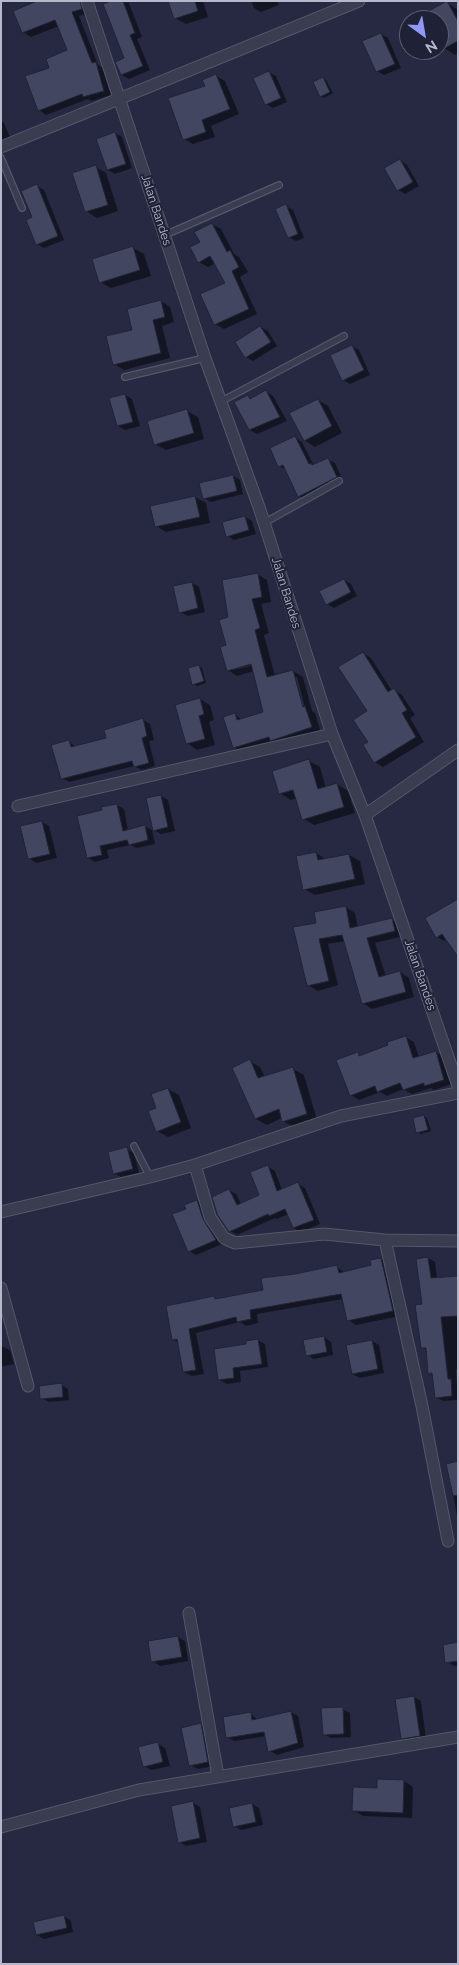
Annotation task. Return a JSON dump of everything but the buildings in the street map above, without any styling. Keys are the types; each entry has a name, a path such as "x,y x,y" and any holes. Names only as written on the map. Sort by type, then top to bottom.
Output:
{"street":[{"name":"Jalan Bandes","path":"86,1 220,402 264,523 332,734 365,815 458,1086"},
{"path":"1,147 359,1"},
{"path":"18,806 332,734"},
{"path":"365,815 458,750"},
{"path":"1,1212 194,1165 341,1116 458,1093"},
{"path":"194,1165 210,1217 218,1231 230,1242 240,1244 324,1234 385,1240 458,1241"},
{"path":"385,1240 422,1406 448,1541"},
{"path":"1,1288 28,1386"},
{"path":"189,1613 218,1776"},
{"path":"1,1827 139,1790 458,1737"}],"lane":[{"path":"1,158 22,208"},
{"path":"165,235 278,185"},
{"path":"220,402 344,336"},
{"path":"124,377 205,358"},
{"path":"264,523 339,481"},
{"path":"134,1146 150,1177"}]}
